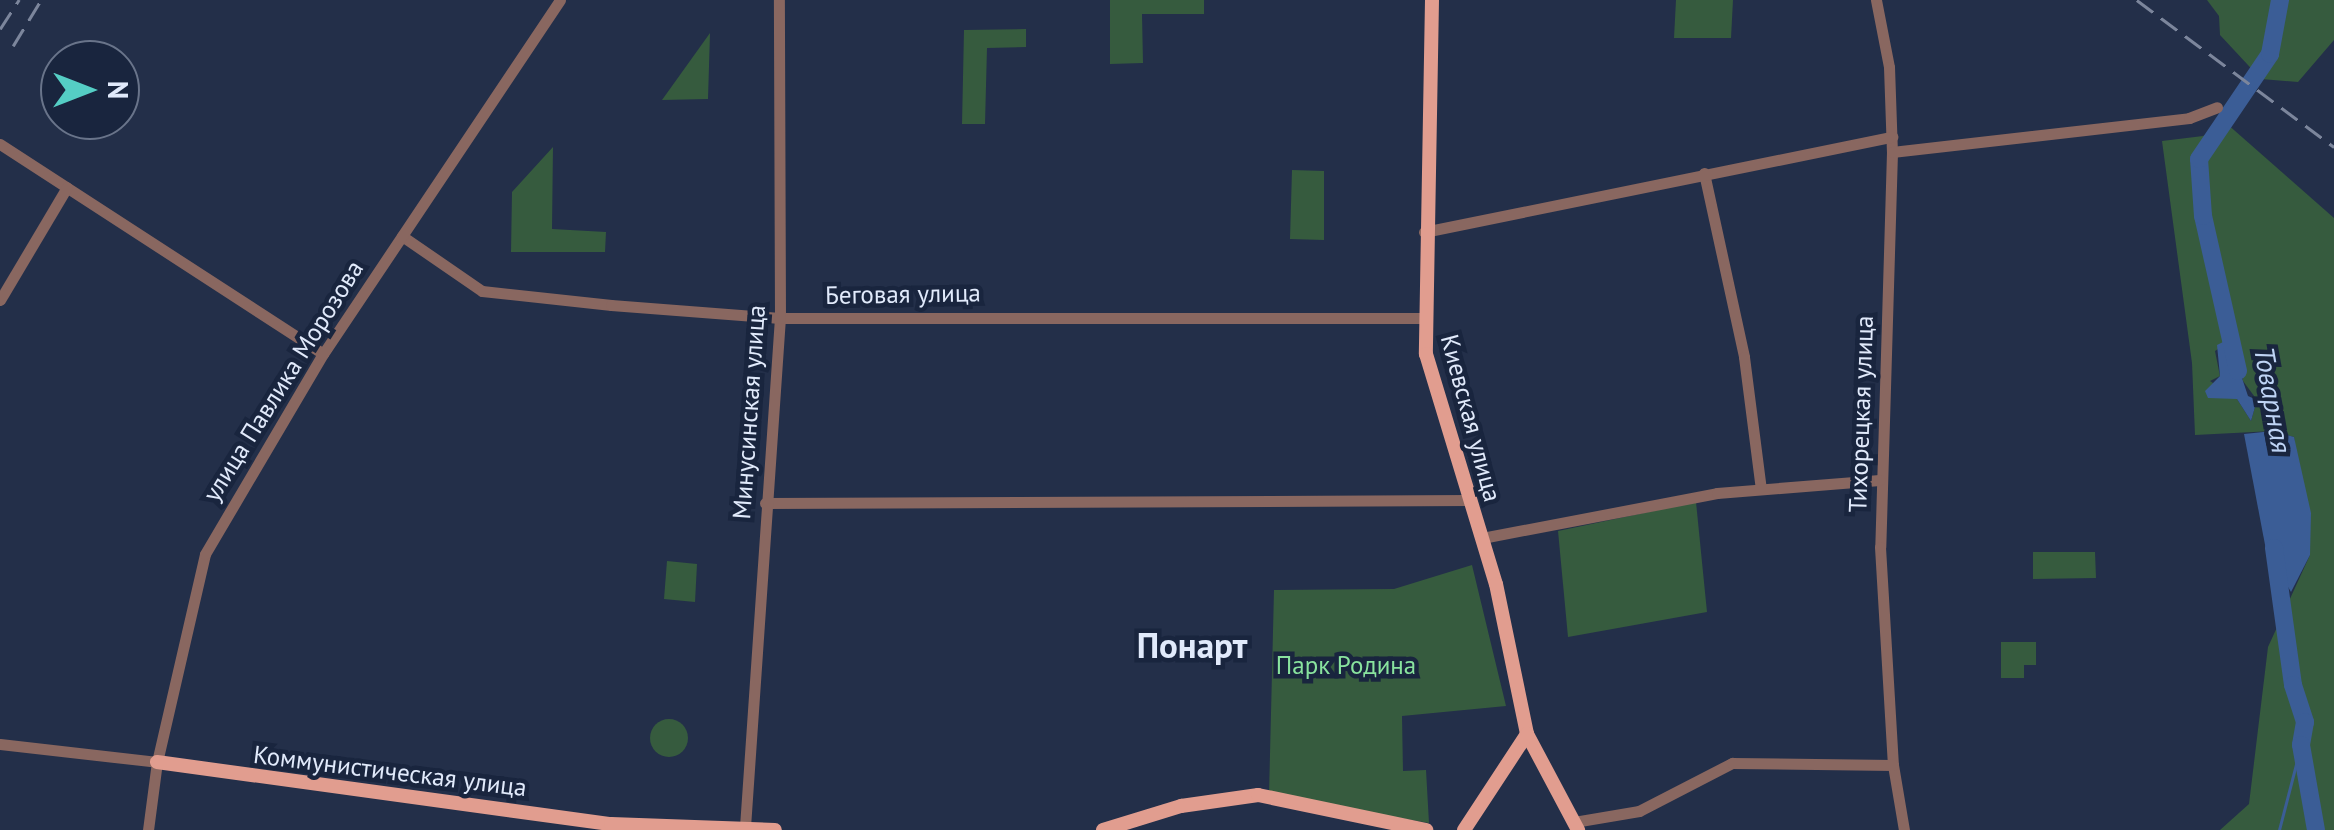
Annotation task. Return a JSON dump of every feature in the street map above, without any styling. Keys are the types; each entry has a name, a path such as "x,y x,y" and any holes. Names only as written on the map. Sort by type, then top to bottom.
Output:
{"main road":[{"name":"Киевская улица","path":"1432,0 1422,318 1426,354 1482,538 1527,734 1576,826"},
{"path":"1464,830 1527,734"},
{"name":"Коммунистическая улица","path":"156,762 611,824 775,830"},
{"path":"1103,830 1181,806 1258,795 1426,830"}],"street":[{"name":"улица Павлика Морозова","path":"148,830 156,762 205,554 323,354 560,0"},
{"name":"Минусинская улица","path":"745,827 780,318 779,0"},
{"name":"Тихорецкая улица","path":"1876,0 1890,67 1892,138 1879,480 1893,765 1904,830"},
{"path":"1892,152 2189,118 2217,106"},
{"path":"1424,232 1704,172 1892,138"},
{"path":"0,144 323,354"},
{"path":"1704,172 1744,357 1761,488"},
{"path":"0,300 67,187"},
{"name":"Беговая улица","path":"402,236 482,291 780,318 1422,318"},
{"path":"1482,538 1761,488 1879,480"},
{"path":"765,503 1470,500"},
{"name":"Коммунистическая улица","path":"0,744 156,762"},
{"path":"1576,826 1639,810 1732,763 1893,765"}],"green space":[{"path":"1110,0 1204,0 1204,14 1142,14 1143,63 1110,64"},
{"path":"1676,0 1733,0 1731,38 1674,38"},
{"path":"2207,0 2334,0 2334,40 2298,82 2261,79 2220,35 2219,16"},
{"path":"1026,29 1026,47 987,48 985,124 962,124 964,30"},
{"path":"710,33 708,99 662,100"},
{"path":"2226,123 2334,218 2334,830 2220,830 2249,804 2268,647 2310,555 2294,437 2273,431 2195,435 2192,363 2162,141 2203,136","holes":["2224,345 2238,352 2243,381 2257,400 2251,421 2237,399 2210,381 2220,376 2215,351"]},
{"path":"553,147 552,229 606,232 605,252 511,252 512,192"},
{"path":"1292,170 1324,171 1324,240 1290,239"},
{"path":"1696,502 1707,612 1568,637 1558,531"},
{"path":"2033,552 2095,552 2096,578 2033,579"},
{"path":"667,561 697,564 695,602 664,599"},
{"name":"Парк Родина","path":"1472,565 1506,706 1402,716 1403,771 1426,770 1429,823 1269,795 1274,590 1394,589"},
{"path":"2001,642 2036,642 2036,665 2024,665 2024,678 2001,678"},
{"path":"669,719 682,725 688,738 682,751 669,757 656,751 650,738 656,725"}],"water":[{"path":"2229,339 2248,396 2257,400 2251,421 2237,399 2208,398 2205,391 2220,376 2217,345"},
{"path":"2273,431 2294,437 2311,513 2310,555 2291,592 2266,550 2244,434"}],"waterway":[{"name":"Товарная","path":"2238,371 2203,216 2199,159 2270,54 2280,0"},
{"name":"Товарная","path":"2274,548 2293,685 2305,722 2301,745 2316,830"},
{"path":"2279,830 2301,745"}],"railway":[{"path":"0,29 19,0"},
{"path":"13,46 41,0"},
{"path":"2137,0 2334,147"}],"district":[{"name":"Понарт","path":"1192,645"}]}
